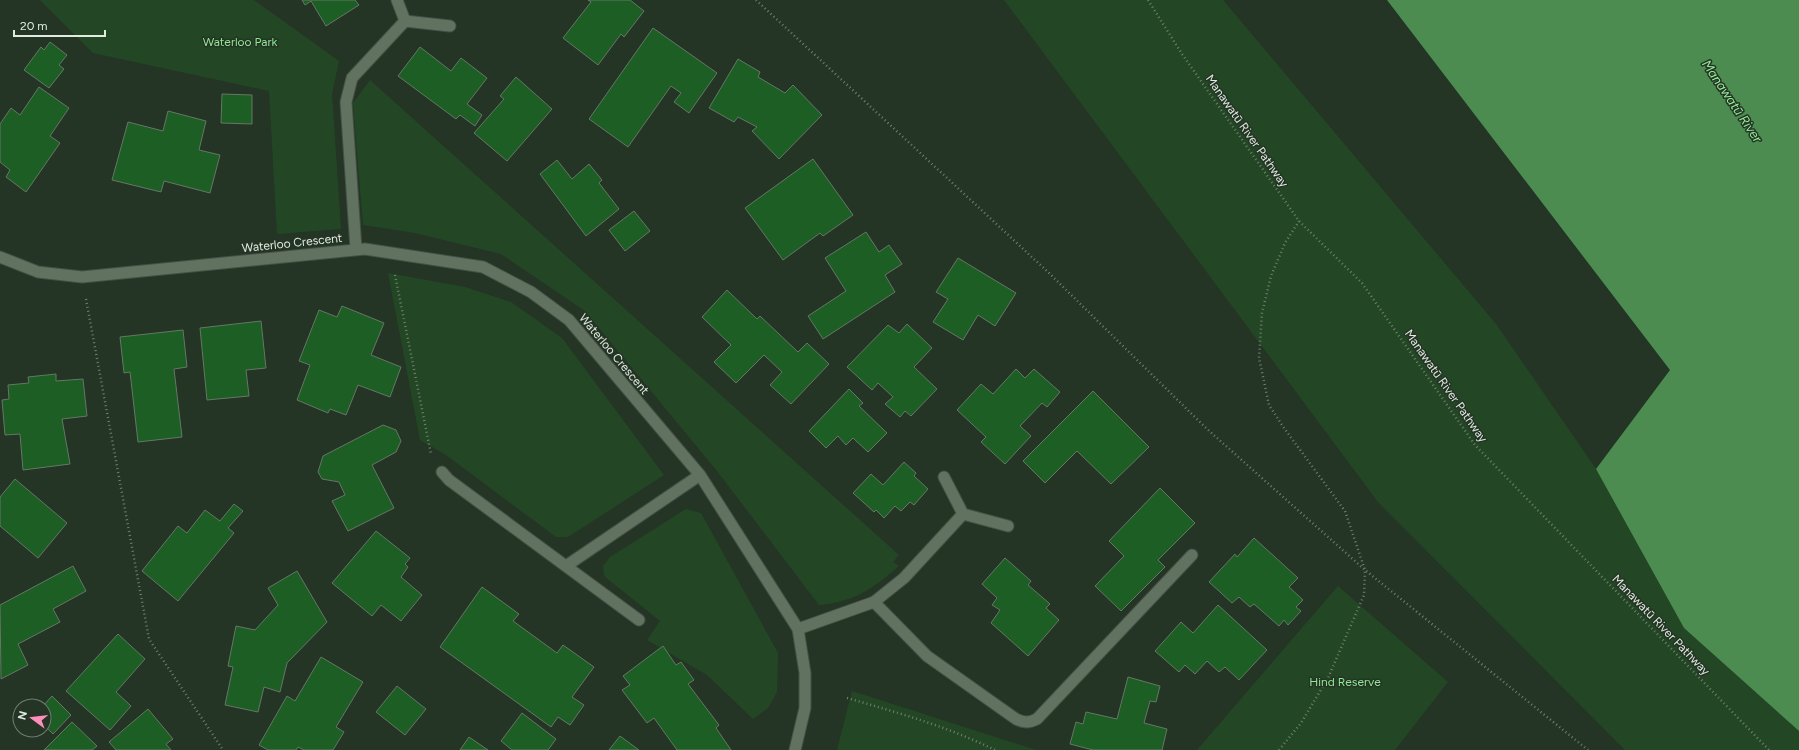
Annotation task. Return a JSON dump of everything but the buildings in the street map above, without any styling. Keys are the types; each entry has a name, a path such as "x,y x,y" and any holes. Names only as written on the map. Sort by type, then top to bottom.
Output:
{"street":[{"path":"398,0 405,21"},
{"path":"405,21 450,26"},
{"path":"356,249 346,102 352,78 405,21"},
{"name":"Waterloo Crescent","path":"0,257 38,272 82,276 365,249 483,267 531,292 569,320 700,475 798,629 805,673 804,708 795,750"},
{"path":"442,472 449,480 639,620"},
{"path":"566,566 700,475"},
{"path":"944,477 963,514 1008,526"},
{"path":"798,629 874,602 904,578 963,514"},
{"path":"874,602 927,656 1016,719 1023,722 1030,722 1037,719 1192,555"}],"path":[{"path":"756,0 1049,273 1207,429 1365,570 1588,750"},
{"name":"Manawatū River Pathway","path":"1148,0 1182,54 1299,221 1362,283 1475,445 1769,750"},
{"path":"1279,750 1301,723 1328,678 1364,595 1365,570 1345,511 1284,428 1269,405 1259,358 1262,313 1271,276 1285,243 1299,221"},
{"path":"82,276 149,639 223,750"},
{"path":"846,698 932,723 962,734 995,750"}],"green space":[{"name":"Waterloo Park","path":"40,0 254,0 339,61 332,94 341,229 277,234 269,91 93,53"},
{"path":"1004,0 1223,0 1496,324 1596,469 1684,628 1799,731 1799,750 1625,750 1378,502"},
{"path":"370,80 899,555 893,562 899,566 880,582 862,593 843,601 819,605 717,471 585,311 501,254 415,233 363,225 353,103"},
{"path":"388,273 465,287 511,302 562,338 664,475 568,537 556,537 446,455 420,440"},
{"path":"686,509 701,513 778,653 777,692 768,708 753,719 707,675 647,640 660,621 604,576 603,566 610,557"},
{"name":"Hind Reserve","path":"1338,586 1448,682 1395,750 1197,750"},
{"path":"852,691 1036,750 837,750"}],"water":[{"name":"Manawatū River","path":"1387,0 1799,0 1799,731 1684,628 1596,469 1670,370"}]}
